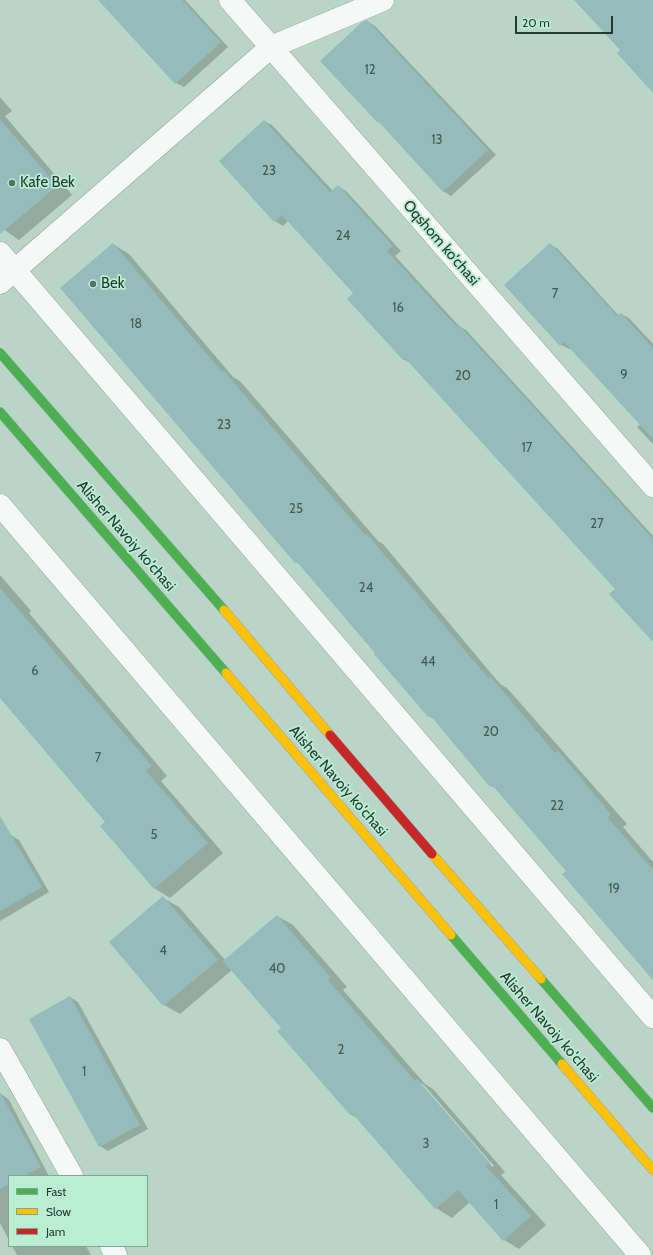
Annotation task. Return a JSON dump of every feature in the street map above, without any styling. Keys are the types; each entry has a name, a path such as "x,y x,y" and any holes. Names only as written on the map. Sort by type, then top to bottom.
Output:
{"main road":[{"name":"Alisher Navoiy ko'chasi","path":"0,353 187,566 399,816 653,1108"},
{"name":"Alisher Navoiy ko'chasi","path":"0,412 653,1170"}],"street":[{"name":"Oqshom ko'chasi","path":"230,0 653,486"},
{"path":"8,277 271,47 384,0"},
{"path":"0,253 8,277 653,1017"},
{"path":"0,505 640,1255"},
{"path":"0,1049 71,1175"}],"building":[{"path":"98,0 182,0 221,42 175,84"},
{"path":"574,0 653,0 653,93 617,53 620,50"},
{"path":"367,20 488,150 443,192 320,61 361,23"},
{"path":"0,119 57,186 0,234"},
{"path":"264,120 330,192 338,185 393,246 387,251 456,326 458,324 653,539 653,642 609,594 615,589 405,358 403,360 347,299 353,293 282,215 274,222 219,161"},
{"path":"113,243 222,372 224,371 365,535 367,534 489,679 491,677 555,753 558,751 611,814 608,818 653,870 653,980 562,874 566,871 492,785 490,787 430,715 428,717 297,562 295,563 60,288"},
{"path":"550,243 617,316 621,313 653,348 653,439 564,342 560,346 504,285"},
{"path":"0,588 152,766 146,771 208,843 154,889 100,826 105,822 0,698"},
{"path":"0,816 42,887 0,911"},
{"path":"163,896 218,960 163,1006 109,942"},
{"path":"277,915 331,978 328,980 415,1081 417,1079 490,1163 486,1166 531,1216 503,1241 458,1190 435,1209 352,1113 350,1115 277,1031 281,1028 223,961"},
{"path":"70,996 140,1125 99,1147 29,1019"},
{"path":"0,1092 41,1167 26,1175 8,1175 8,1185 0,1189"}],"traffic: fast":[{"path":"0,353 224,610"},
{"path":"0,412 226,673"},
{"path":"451,935 562,1064"},
{"path":"541,979 653,1108"}],"traffic: slow":[{"path":"224,610 330,735"},
{"path":"226,673 451,935"},
{"path":"432,854 541,979"},
{"path":"562,1064 653,1170"}],"traffic: jam":[{"path":"330,735 432,854"}],"place":[{"name":"Kafe Bek","path":"12,183"},
{"name":"Bek","path":"93,284"}]}
